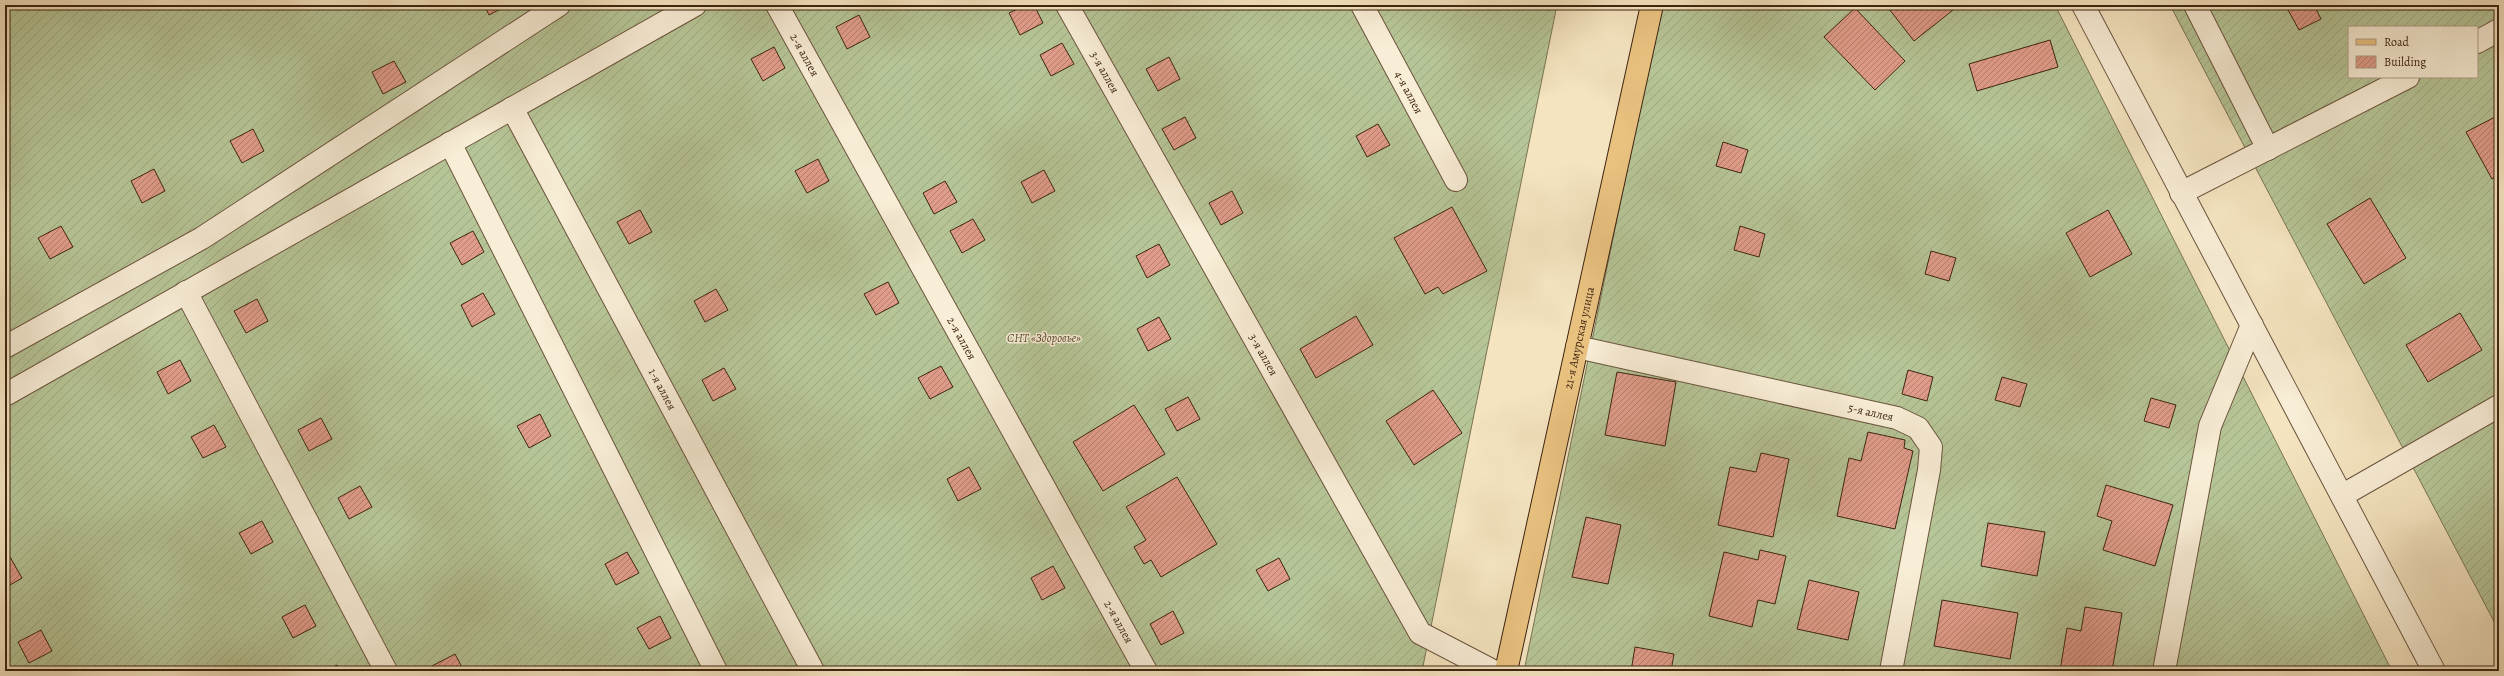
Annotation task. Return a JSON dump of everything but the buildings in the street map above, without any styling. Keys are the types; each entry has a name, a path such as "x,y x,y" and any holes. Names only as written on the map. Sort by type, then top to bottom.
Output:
{"main road":[{"name":"21-я Амурская улица","path":"1506,671 1652,5"}],"street":[{"path":"5,347 202,238 559,5"},
{"path":"5,395 695,5"},
{"name":"2-я аллея","path":"777,5 1146,671"},
{"name":"3-я аллея","path":"1067,5 1420,633 1493,671"},
{"name":"4-я аллея","path":"1362,5 1456,180"},
{"path":"2083,5 2181,193 2343,495 2434,671"},
{"path":"2201,7 2268,149"},
{"path":"2478,41 2499,30"},
{"path":"2181,193 2406,78"},
{"name":"1-я аллея","path":"512,108 814,671"},
{"path":"450,143 716,671"},
{"path":"186,292 386,671"},
{"path":"2164,671 2210,426 2252,325"},
{"name":"5-я аллея","path":"1577,347 1897,418 1918,428 1931,447 1929,470 1891,671"},
{"path":"2343,495 2499,406"}],"green space":[{"name":"СНТ «Здоровье»","path":"5,5 1557,5 1422,671 5,671"},
{"path":"1661,5 2055,5 2392,671 1524,671"},
{"path":"2170,5 2499,5 2499,631"}]}
